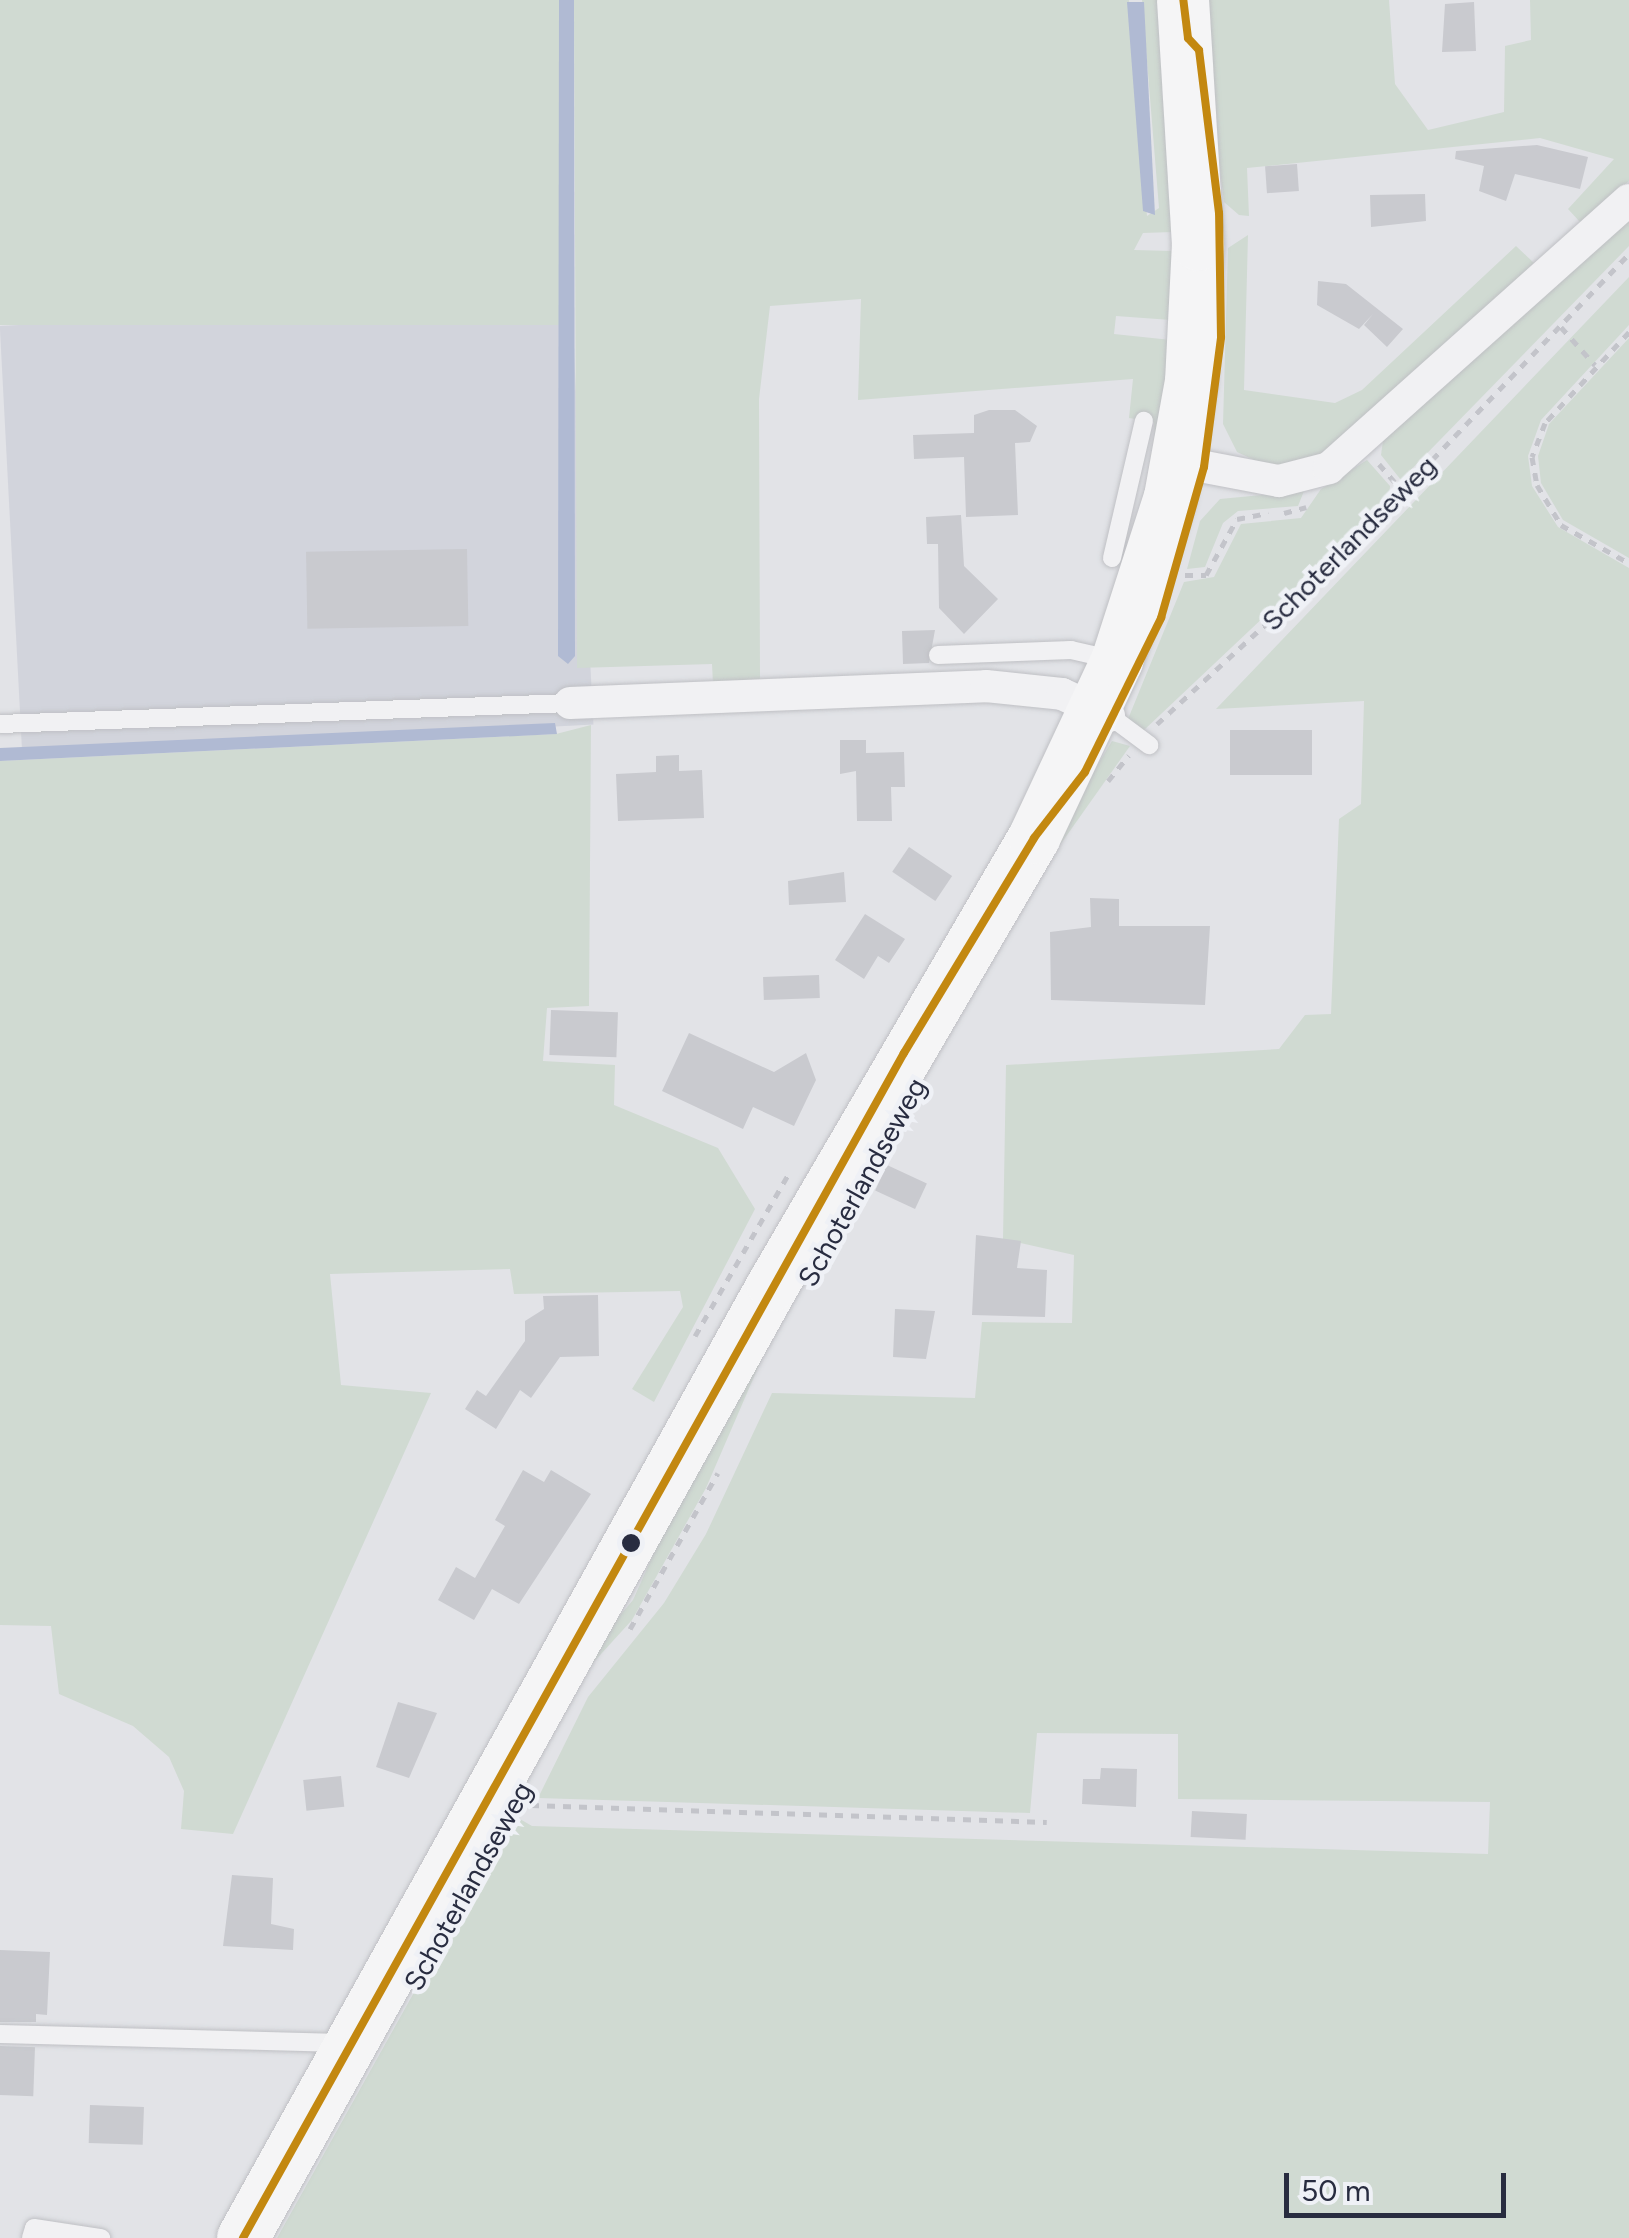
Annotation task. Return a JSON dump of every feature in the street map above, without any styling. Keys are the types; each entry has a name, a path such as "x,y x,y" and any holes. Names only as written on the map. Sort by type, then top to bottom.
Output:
{"main road":[{"path":"1174,459 1198,245 1182,52 1186,19"},
{"name":"Schoterlandseweg","path":"243,2238 488,1793 1034,838 1125,728 1128,665 1174,459"},
{"name":"Schoterlandseweg","path":"1128,665 1176,573 1174,459"}],"street":[{"path":"1174,459 1279,480 1329,468 1629,200"},
{"path":"570,703 986,686 1053,692 1125,728"}],"lane":[{"name":"Schoterlandseweg","path":"1144,421 1174,459"},
{"name":"Schoterlandseweg","path":"1112,558 1155,543"},
{"path":"938,655 1070,650 1128,665"},
{"path":"0,724 570,703"},
{"path":"0,2034 348,2043"},
{"path":"31,2238 34,2228 101,2238"}],"path":[{"name":"Schoterlandseweg","path":"1102,790 1125,728 1403,492 1629,254"},
{"path":"1561,327 1595,364"},
{"path":"1629,332 1595,364 1545,423 1532,456 1537,485 1561,524 1629,563"},
{"path":"1370,454 1403,492"},
{"name":"Schoterlandseweg","path":"1155,543 1206,574 1236,519 1299,512 1312,495"},
{"path":"625,1635 725,1457"},
{"path":"488,1793 554,1810 1047,1822"}],"shaded area":[{"path":"0,0 559,0 559,325 0,325"},
{"path":"574,0 1129,0 1147,216 1159,208 1142,0 1170,0 1172,232 1143,233 1134,250 1172,251 1171,320 1116,316 1114,334 1171,340 1186,357 1155,441 1154,422 1129,418 1133,379 858,400 861,299 770,306 759,399 760,679 713,684 712,664 577,668"},
{"path":"1199,0 1389,0 1395,84 1428,130 1504,112 1505,46 1531,40 1530,0 1629,0 1629,181 1580,222 1568,209 1614,159 1540,138 1247,168 1249,216 1239,215 1224,202"},
{"path":"1629,220 1629,246 1401,480 1381,455 1383,441"},
{"path":"1248,235 1244,390 1335,403 1362,390 1516,246 1534,263 1330,454 1269,467 1237,452 1223,424 1228,248"},
{"path":"1629,277 1629,325 1541,420 1528,456 1532,486 1558,527 1629,568 1629,2238 277,2238 513,1815 532,1826 1488,1854 1490,1802 1178,1799 1178,1734 1037,1733 1030,1813 538,1798 588,1697 664,1603 706,1534 772,1393 975,1398 982,1322 1072,1323 1074,1255 1003,1239 1006,1065 1279,1049 1305,1015 1331,1014 1339,819 1361,804 1364,701 1216,709"},
{"path":"571,296 593,724 22,754 0,326"},
{"path":"1629,338 1629,558 1563,520 1541,483 1538,456 1549,424"},
{"path":"1367,460 1390,486 1389,499 1143,731 1128,719 1184,582 1214,577 1241,524 1301,518 1321,489"},
{"path":"1304,491 1298,506 1238,511 1223,523 1205,567 1187,569 1200,521 1220,499"},
{"path":"591,725 589,1006 547,1008 543,1061 615,1065 614,1105 718,1148 755,1209 654,1402 632,1389 683,1307 680,1291 514,1294 510,1269 330,1274 341,1385 431,1393 233,1834 181,1829 184,1791 169,1757 133,1726 59,1694 51,1626 0,1625 0,761 556,734"},
{"path":"1112,741 1130,746 1031,886 1067,815"},
{"path":"763,1356 706,1488 632,1620 581,1676 574,1669 633,1600 698,1454"}],"water":[{"path":"559,0 574,0 575,656 568,664 558,656"},
{"path":"1127,2 1144,2 1155,215 1143,211"},
{"path":"555,723 557,734 0,761 0,748"}],"building":[{"path":"1474,2 1476,51 1442,52 1445,4"},
{"path":"1537,145 1588,157 1580,189 1515,174 1506,201 1479,191 1484,166 1455,159 1456,151"},
{"path":"1297,164 1299,191 1267,193 1265,166"},
{"path":"1425,194 1426,221 1371,227 1370,195"},
{"path":"1318,281 1346,284 1403,329 1387,347 1364,325 1373,314 1359,329 1317,305"},
{"path":"989,410 1015,410 1037,426 1030,442 1015,443 1018,515 966,517 964,457 914,459 913,435 974,433 974,415"},
{"path":"961,515 964,566 998,599 964,634 939,608 938,544 927,544 926,517"},
{"path":"467,549 468,626 307,629 306,552"},
{"path":"935,630 929,663 903,664 902,631"},
{"path":"1230,730 1312,730 1312,775 1230,775"},
{"path":"840,740 866,740 866,753 904,752 905,787 891,787 892,821 857,821 856,771 840,774"},
{"path":"679,755 679,771 702,770 704,818 618,821 616,774 656,772 656,756"},
{"path":"909,847 952,876 935,901 892,872"},
{"path":"844,872 846,902 789,905 788,881"},
{"path":"1090,898 1119,899 1119,926 1210,926 1205,1005 1051,1000 1050,932 1091,927"},
{"path":"865,914 905,939 889,963 878,956 864,979 835,960"},
{"path":"819,975 820,998 764,1000 763,977"},
{"path":"551,1010 618,1012 616,1057 549,1055"},
{"path":"689,1033 774,1072 806,1053 816,1080 794,1126 753,1107 743,1129 662,1091"},
{"path":"887,1165 927,1184 915,1209 875,1190"},
{"path":"976,1235 1021,1241 1017,1268 1047,1270 1045,1317 972,1315"},
{"path":"598,1295 599,1356 560,1357 531,1398 520,1390 496,1429 465,1409 477,1390 486,1396 525,1341 525,1321 544,1309 543,1296"},
{"path":"895,1309 935,1311 926,1359 893,1357"},
{"path":"523,1470 544,1482 551,1470 591,1494 519,1604 492,1589 474,1620 438,1600 456,1567 475,1578 505,1526 495,1520"},
{"path":"398,1702 437,1713 409,1778 376,1767"},
{"path":"1101,1768 1137,1769 1136,1807 1082,1804 1083,1779 1100,1779"},
{"path":"341,1776 344,1807 306,1811 303,1780"},
{"path":"1192,1811 1247,1814 1246,1840 1191,1837"},
{"path":"232,1875 273,1878 271,1924 294,1929 293,1950 223,1946"},
{"path":"0,1950 50,1952 47,2015 36,2014 36,2022 0,2022"},
{"path":"0,2046 35,2047 33,2096 0,2095"},
{"path":"90,2105 144,2107 143,2145 89,2143"}],"transit line":[{"path":"243,2238 904,1053 1034,838 1085,772 1161,618 1204,467 1221,337 1219,213 1199,50 1188,38 1183,0"}]}
